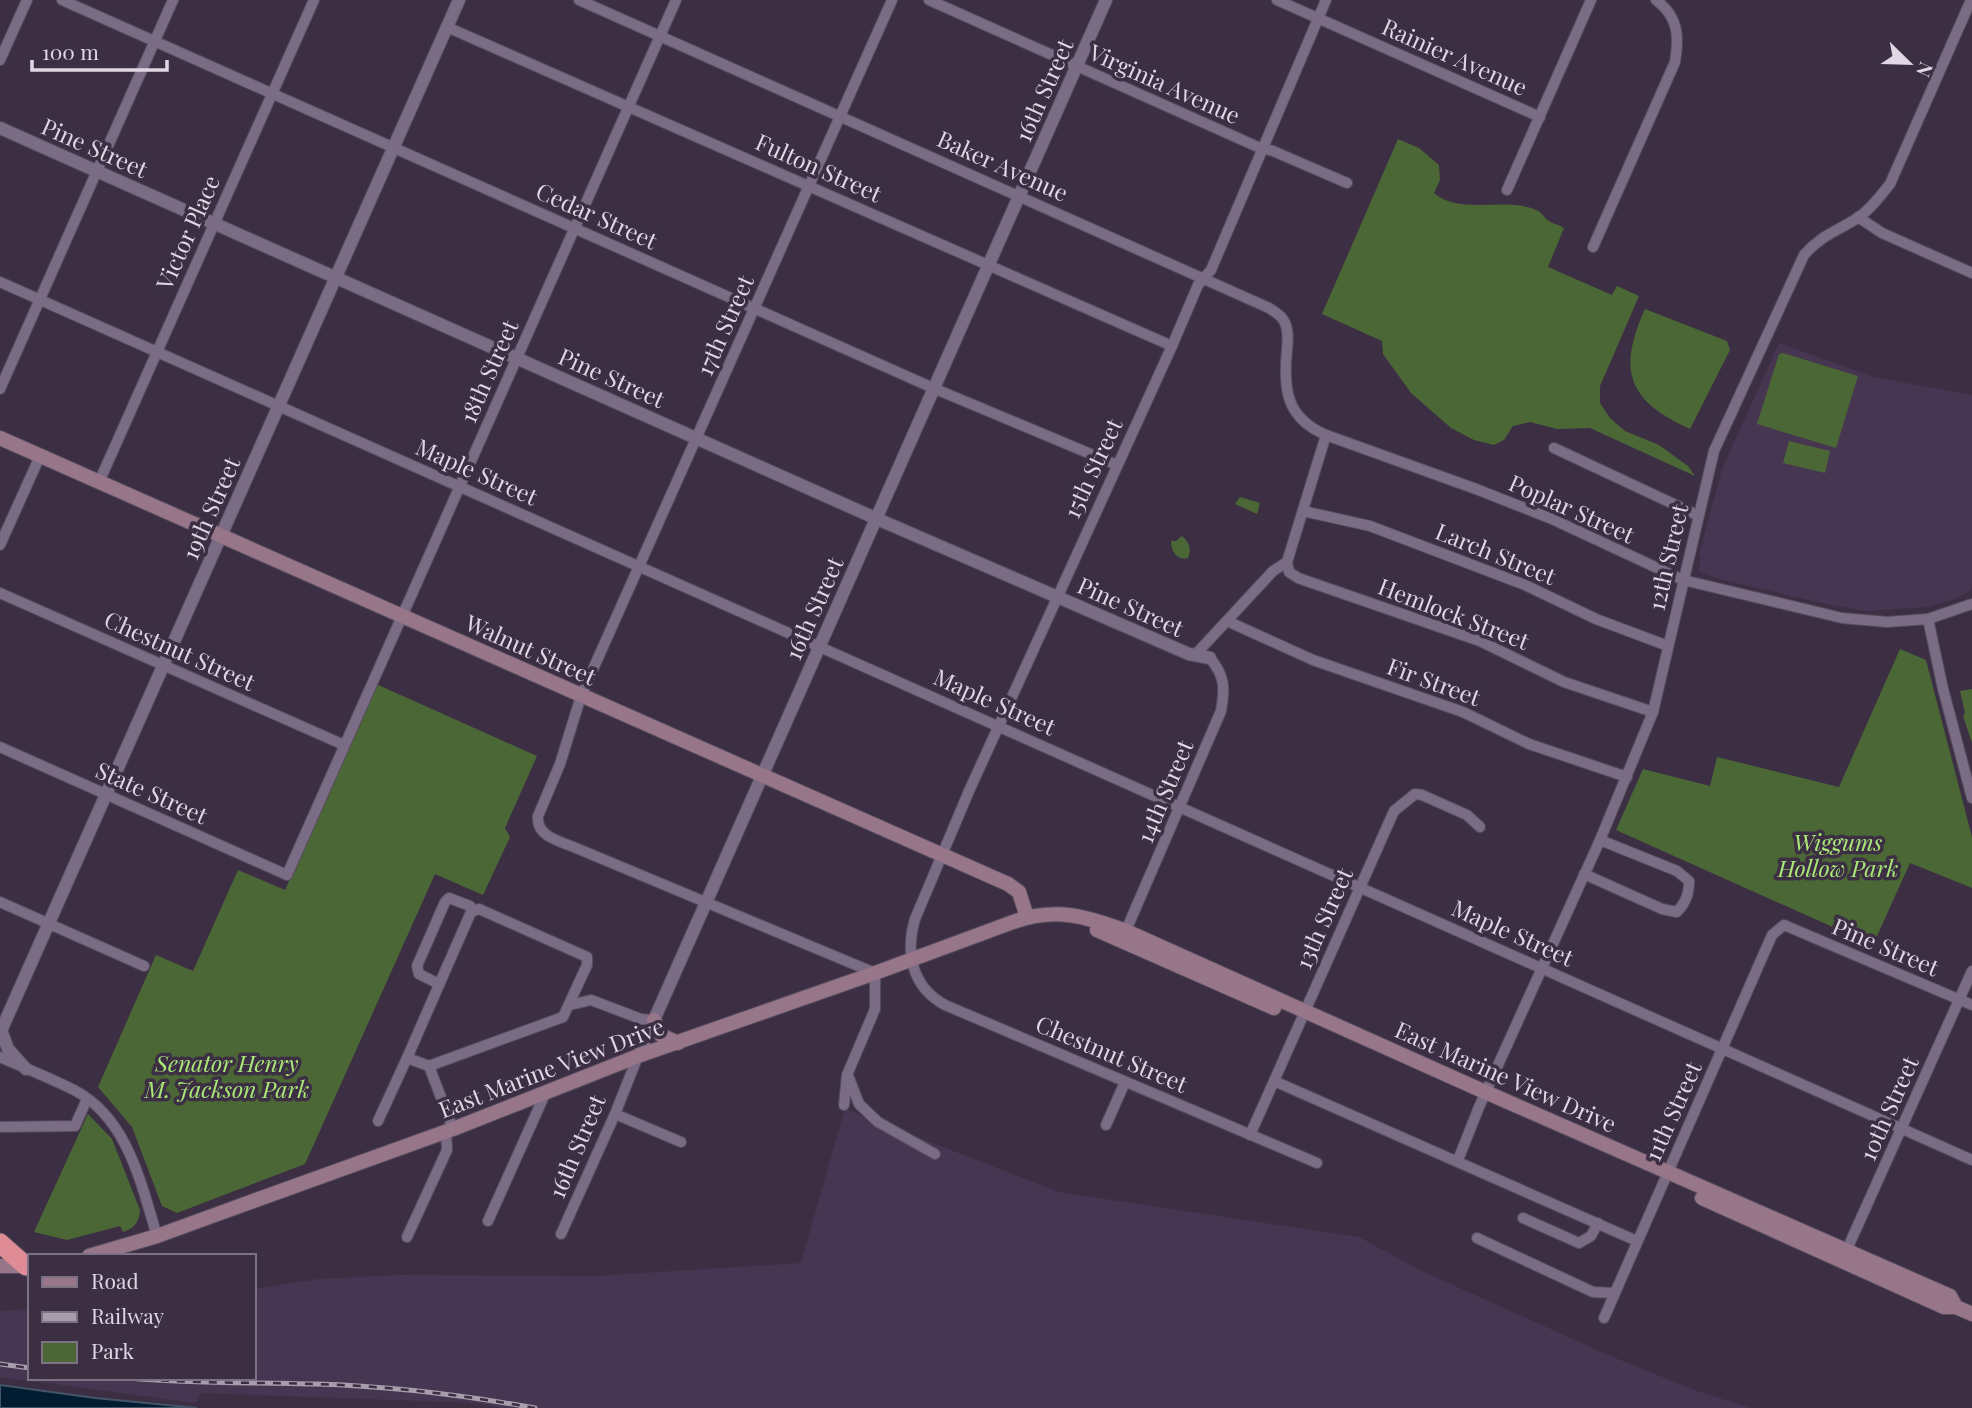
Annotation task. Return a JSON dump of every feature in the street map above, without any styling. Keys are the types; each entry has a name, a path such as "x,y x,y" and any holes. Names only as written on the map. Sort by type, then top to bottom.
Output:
{"highway":[{"path":"0,1243 28,1266"}],"main road":[{"name":"Walnut Street","path":"0,438 1008,884 1019,892 1027,917"},
{"name":"East Marine View Drive","path":"96,1254 157,1236 450,1130 638,1056 911,958 1027,917 1055,912 1073,915 1124,936 1843,1257 1944,1307 1956,1307 1972,1314"},
{"path":"654,1020 661,1035 678,1043"},
{"path":"0,1266 28,1266"}],"street":[{"path":"0,60 27,0"},
{"name":"Cedar Street","path":"62,0 933,388 1117,465"},
{"path":"0,389 173,0"},
{"name":"Victor Place","path":"99,482 314,0"},
{"name":"19th Street","path":"1,1031 459,0"},
{"name":"Baker Avenue","path":"579,0 1269,308 1283,319 1288,336 1285,379 1289,401 1306,425 1326,435"},
{"name":"18th Street","path":"287,875 676,0"},
{"name":"17th Street","path":"705,902 543,834 537,825 538,816 560,764 582,696 892,0"},
{"name":"Virginia Avenue","path":"929,0 1346,183"},
{"name":"16th Street","path":"561,1234 705,902 1106,0"},
{"name":"Rainier Avenue","path":"1277,0 1539,117"},
{"name":"15th Street","path":"911,958 910,937 915,919 1198,285 1211,270 1326,0"},
{"path":"1507,190 1591,0"},
{"path":"1593,247 1675,62 1678,39 1674,22 1667,8 1657,0"},
{"name":"12th Street","path":"1458,1160 1484,1096 1600,840 1653,712 1714,451 1804,255 1815,242 1872,206 1890,184 1971,0"},
{"name":"Fulton Street","path":"447,27 1172,346"},
{"name":"Pine Street","path":"0,128 876,518 1189,654 1210,658"},
{"path":"1858,217 1882,233 1972,273"},
{"name":"Maple Street","path":"0,282 1972,1160"},
{"path":"1196,654 1273,571 1287,562 1326,435"},
{"name":"Poplar Street","path":"1326,435 1552,519 1683,580 1842,618 1887,622 1928,619"},
{"path":"1554,448 1698,515"},
{"path":"0,545 40,456"},
{"name":"Larch Street","path":"1303,511 1370,526 1525,585 1596,619 1668,646"},
{"name":"Hemlock Street","path":"1287,562 1289,572 1298,578 1480,641 1564,681 1653,712"},
{"name":"Chestnut Street","path":"0,593 344,745"},
{"path":"1972,604 1928,619 1943,689 1972,798"},
{"name":"Fir Street","path":"1227,621 1313,660 1463,712 1529,744 1627,777"},
{"name":"14th Street","path":"1124,936 1221,710 1225,692 1223,676 1210,658"},
{"name":"State Street","path":"0,747 287,875"},
{"name":"13th Street","path":"1250,1135 1394,811 1415,794 1466,815 1479,827"},
{"path":"1584,874 1662,909 1677,912 1684,904 1689,893 1689,881 1677,872 1600,840"},
{"path":"407,1058 429,1066 563,1017 587,965 587,957 449,898 417,966 419,974 439,984"},
{"path":"0,902 144,966"},
{"path":"705,902 875,973 875,1009 847,1075 845,1105"},
{"path":"378,1121 473,910"},
{"name":"Pine Street","path":"1784,925 1972,1005"},
{"name":"11th Street","path":"1604,1318 1773,935 1784,925"},
{"name":"Chestnut Street","path":"911,958 921,984 935,1000 1317,1163"},
{"name":"10th Street","path":"1843,1257 1972,971"},
{"path":"570,1004 591,1000 641,1019 654,1020"},
{"path":"1,1031 8,1049 26,1069"},
{"path":"0,1057 76,1091 107,1117 130,1154 157,1236"},
{"path":"407,1237 447,1150 450,1130 429,1066"},
{"path":"847,1075 859,1104 878,1122 935,1154"},
{"path":"1274,1081 1637,1241"},
{"path":"1106,1125 1125,1082"},
{"path":"488,1221 545,1094"},
{"path":"0,1126 75,1126 87,1099"},
{"path":"615,1114 681,1142"},
{"path":"1523,1218 1579,1243 1591,1236 1598,1223"},
{"path":"1477,1238 1593,1292 1614,1293"}],"shaded area":[{"path":"1779,343 1874,377 1972,395 1970,591 1928,607 1867,611 1719,579 1698,571 1701,557 1699,555 1722,469"},
{"path":"845,1109 1059,1192 1359,1237 1422,1271 1608,1355 1697,1391 1751,1408 501,1408 477,1403 201,1393 196,1403 0,1377 0,1311 28,1309 28,1380 256,1380 256,1289 318,1279 399,1275 596,1276 801,1263"}],"green space":[{"path":"1398,139 1419,148 1439,165 1440,180 1434,193 1457,203 1524,206 1538,211 1549,221 1564,228 1548,267 1612,295 1617,286 1639,296 1600,386 1600,403 1610,418 1625,431 1659,445 1688,466 1695,476 1590,428 1557,429 1530,422 1513,426 1504,440 1494,445 1474,440 1451,428 1411,393 1383,354 1382,341 1322,314"},
{"path":"1645,309 1727,341 1730,350 1690,429 1653,407 1641,395 1634,382 1632,350"},
{"path":"1779,354 1858,376 1836,448 1757,424"},
{"path":"1789,441 1830,451 1825,473 1783,463"},
{"path":"1240,497 1260,503 1257,514 1235,504"},
{"path":"1182,536 1190,552 1188,558 1184,559 1175,554 1171,541"},
{"name":"Wiggums Hollow Park","path":"1900,649 1926,660 1972,837 1972,888 1910,863 1873,945 1616,830 1643,769 1710,786 1717,757 1839,787"},
{"name":"Senator Henry M. Jackson Park","path":"376,684 537,756 505,828 510,837 483,895 435,874 305,1164 177,1213 162,1206 132,1127 98,1087 156,955 193,971 238,870 285,890"},
{"path":"1972,689 1972,743 1963,716 1965,713 1960,691"},
{"name":"Senator Henry M. Jackson Park","path":"88,1114 112,1139 140,1210 137,1221 131,1229 123,1232 120,1226 67,1240 34,1232"}],"water":[{"path":"0,1385 95,1398 197,1408 0,1408"}],"railway":[{"path":"0,1364 28,1368"},
{"path":"160,1380 398,1389 535,1408"}]}
